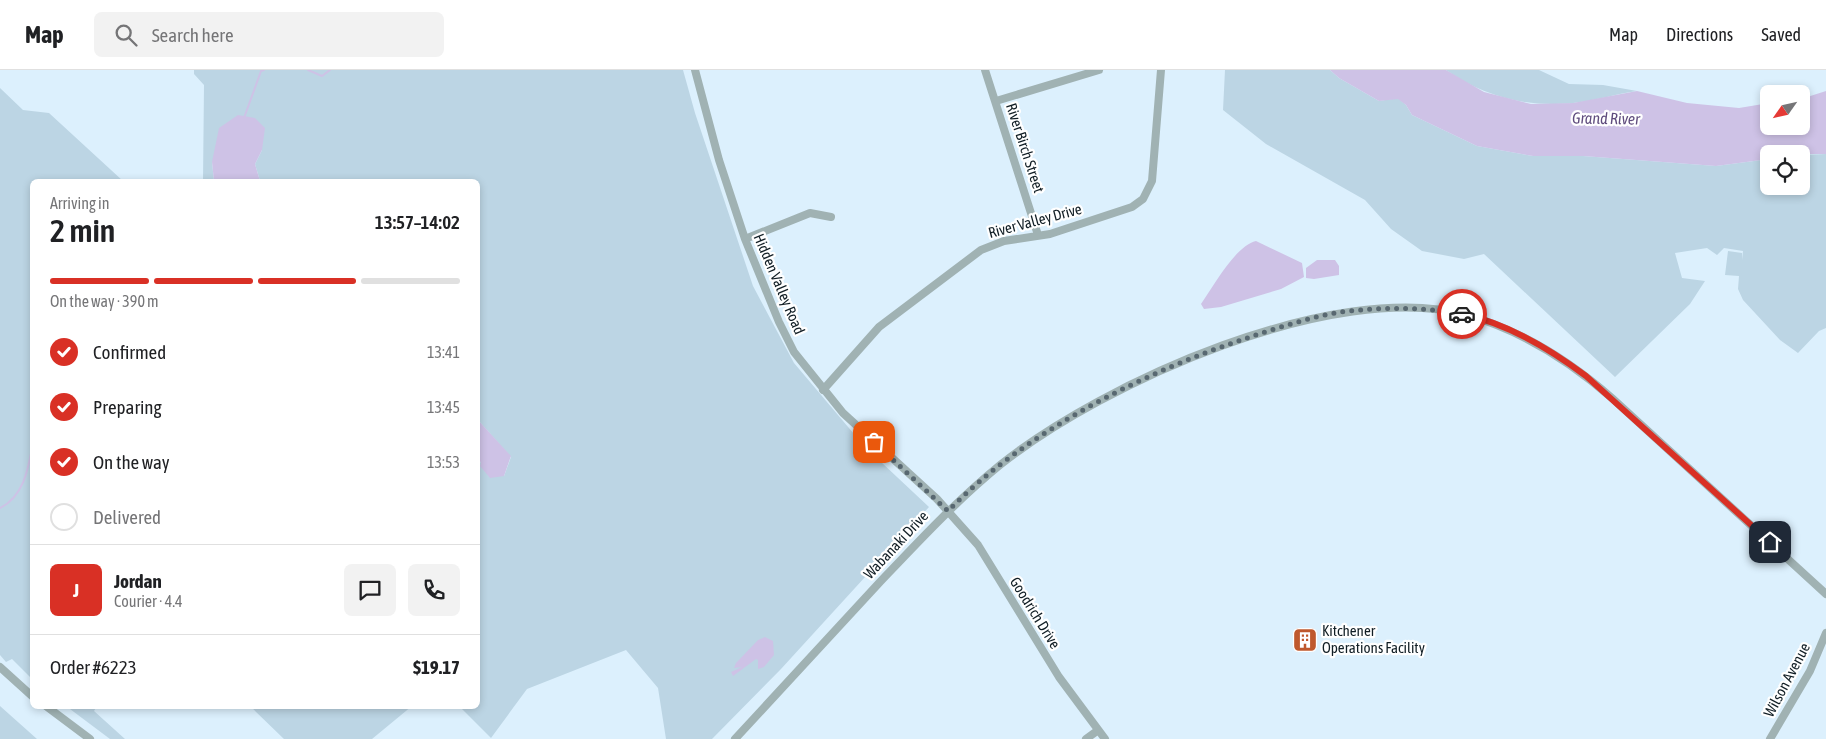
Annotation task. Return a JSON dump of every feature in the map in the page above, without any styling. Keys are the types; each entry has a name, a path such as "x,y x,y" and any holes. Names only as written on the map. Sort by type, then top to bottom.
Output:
{"street":[{"name":"Hidden Valley Road","path":"695,70 718,160 745,239 778,322 794,352 823,390 861,431 948,511"},
{"name":"River Birch Street","path":"985,70 1038,235"},
{"path":"996,101 1099,70"},
{"name":"River Valley Drive","path":"823,390 879,327 981,250 1004,241 1050,234 1132,207 1143,199 1152,181 1161,70"},
{"path":"745,239 810,213 831,218"},
{"name":"Wabanaki Drive","path":"735,739 948,511 1002,463 1052,430 1136,382 1214,348 1274,329 1340,312 1378,308 1439,310 1466,315 1505,328 1553,352 1586,376 1826,594"},
{"name":"Goodrich Drive","path":"948,511 978,544 1032,635 1099,735 1105,739"},
{"name":"Wilson Avenue","path":"1770,739 1789,709 1826,634"},
{"path":"0,667 30,694"},
{"path":"50,709 90,739"},
{"path":"1086,739 1099,735"}],"shaded area":[{"path":"194,70 683,70 695,113 753,286 794,363 865,447 929,507 781,669 712,739 666,739 658,688 626,650 527,689 491,738 462,709 480,709 480,461 504,476 511,457 480,422 480,179 259,179 255,164 262,150 212,162 214,179 203,179 204,85 194,74"},
{"path":"1225,70 1330,70 1339,78 1379,101 1398,98 1406,105 1412,115 1477,146 1533,156 1583,156 1716,166 1760,160 1760,195 1810,195 1810,155 1826,154 1826,328 1819,331 1798,353 1780,340 1743,300 1738,289 1739,276 1725,275 1728,251 1742,253 1742,260 1743,251 1724,248 1717,255 1707,248 1675,253 1682,278 1705,281 1690,304 1615,377 1484,254 1464,259 1422,251 1391,229 1365,200 1266,144 1223,110"},
{"path":"1446,70 1539,70 1569,84 1603,85 1637,91 1581,102 1539,104 1523,102 1490,93 1475,87"},
{"path":"0,88 23,110 49,113 121,179 30,179 30,677 12,659 6,662 0,655"},
{"path":"0,706 37,739 0,739"},
{"path":"70,709 95,709 94,711 125,739 110,739"},
{"path":"253,709 408,709 372,739 284,739"}],"water":[{"name":"Grand River","path":"1330,70 1446,70 1484,92 1531,104 1573,103 1637,91 1687,103 1739,108 1760,104 1760,135 1810,135 1810,96 1826,91 1826,154 1810,154 1810,145 1760,145 1760,160 1716,166 1583,156 1533,156 1477,146 1412,115 1406,105 1398,99 1379,101 1339,78"},
{"path":"238,115 255,118 265,128 262,150 255,164 259,179 214,179 212,162 219,128"},
{"path":"1256,241 1302,263 1304,277 1281,289 1221,307 1204,309 1201,304 1225,268 1248,244"},
{"path":"1317,260 1335,260 1339,266 1339,275 1314,279 1306,278 1306,268"},
{"path":"480,422 511,456 504,476 490,478 480,466"},
{"path":"765,637 773,641 774,655 764,667 758,669 758,660 756,659 733,676 731,672 742,667 734,668 736,663 758,640"}],"waterway":[{"path":"244,118 261,71 264,70"},
{"path":"308,70 322,76 330,70"},
{"path":"0,508 8,503 19,490 30,459"}],"way so far":[{"path":"874,442 948,511 1002,463 1052,430 1136,382 1214,348 1274,329 1340,312 1378,308 1410,308 1462,314"}],"place":[{"name":"Kitchener Operations Facility","path":"1305,640"}],"route":[{"path":"1462,314 1505,328 1553,352 1586,376 1770,542"}]}
